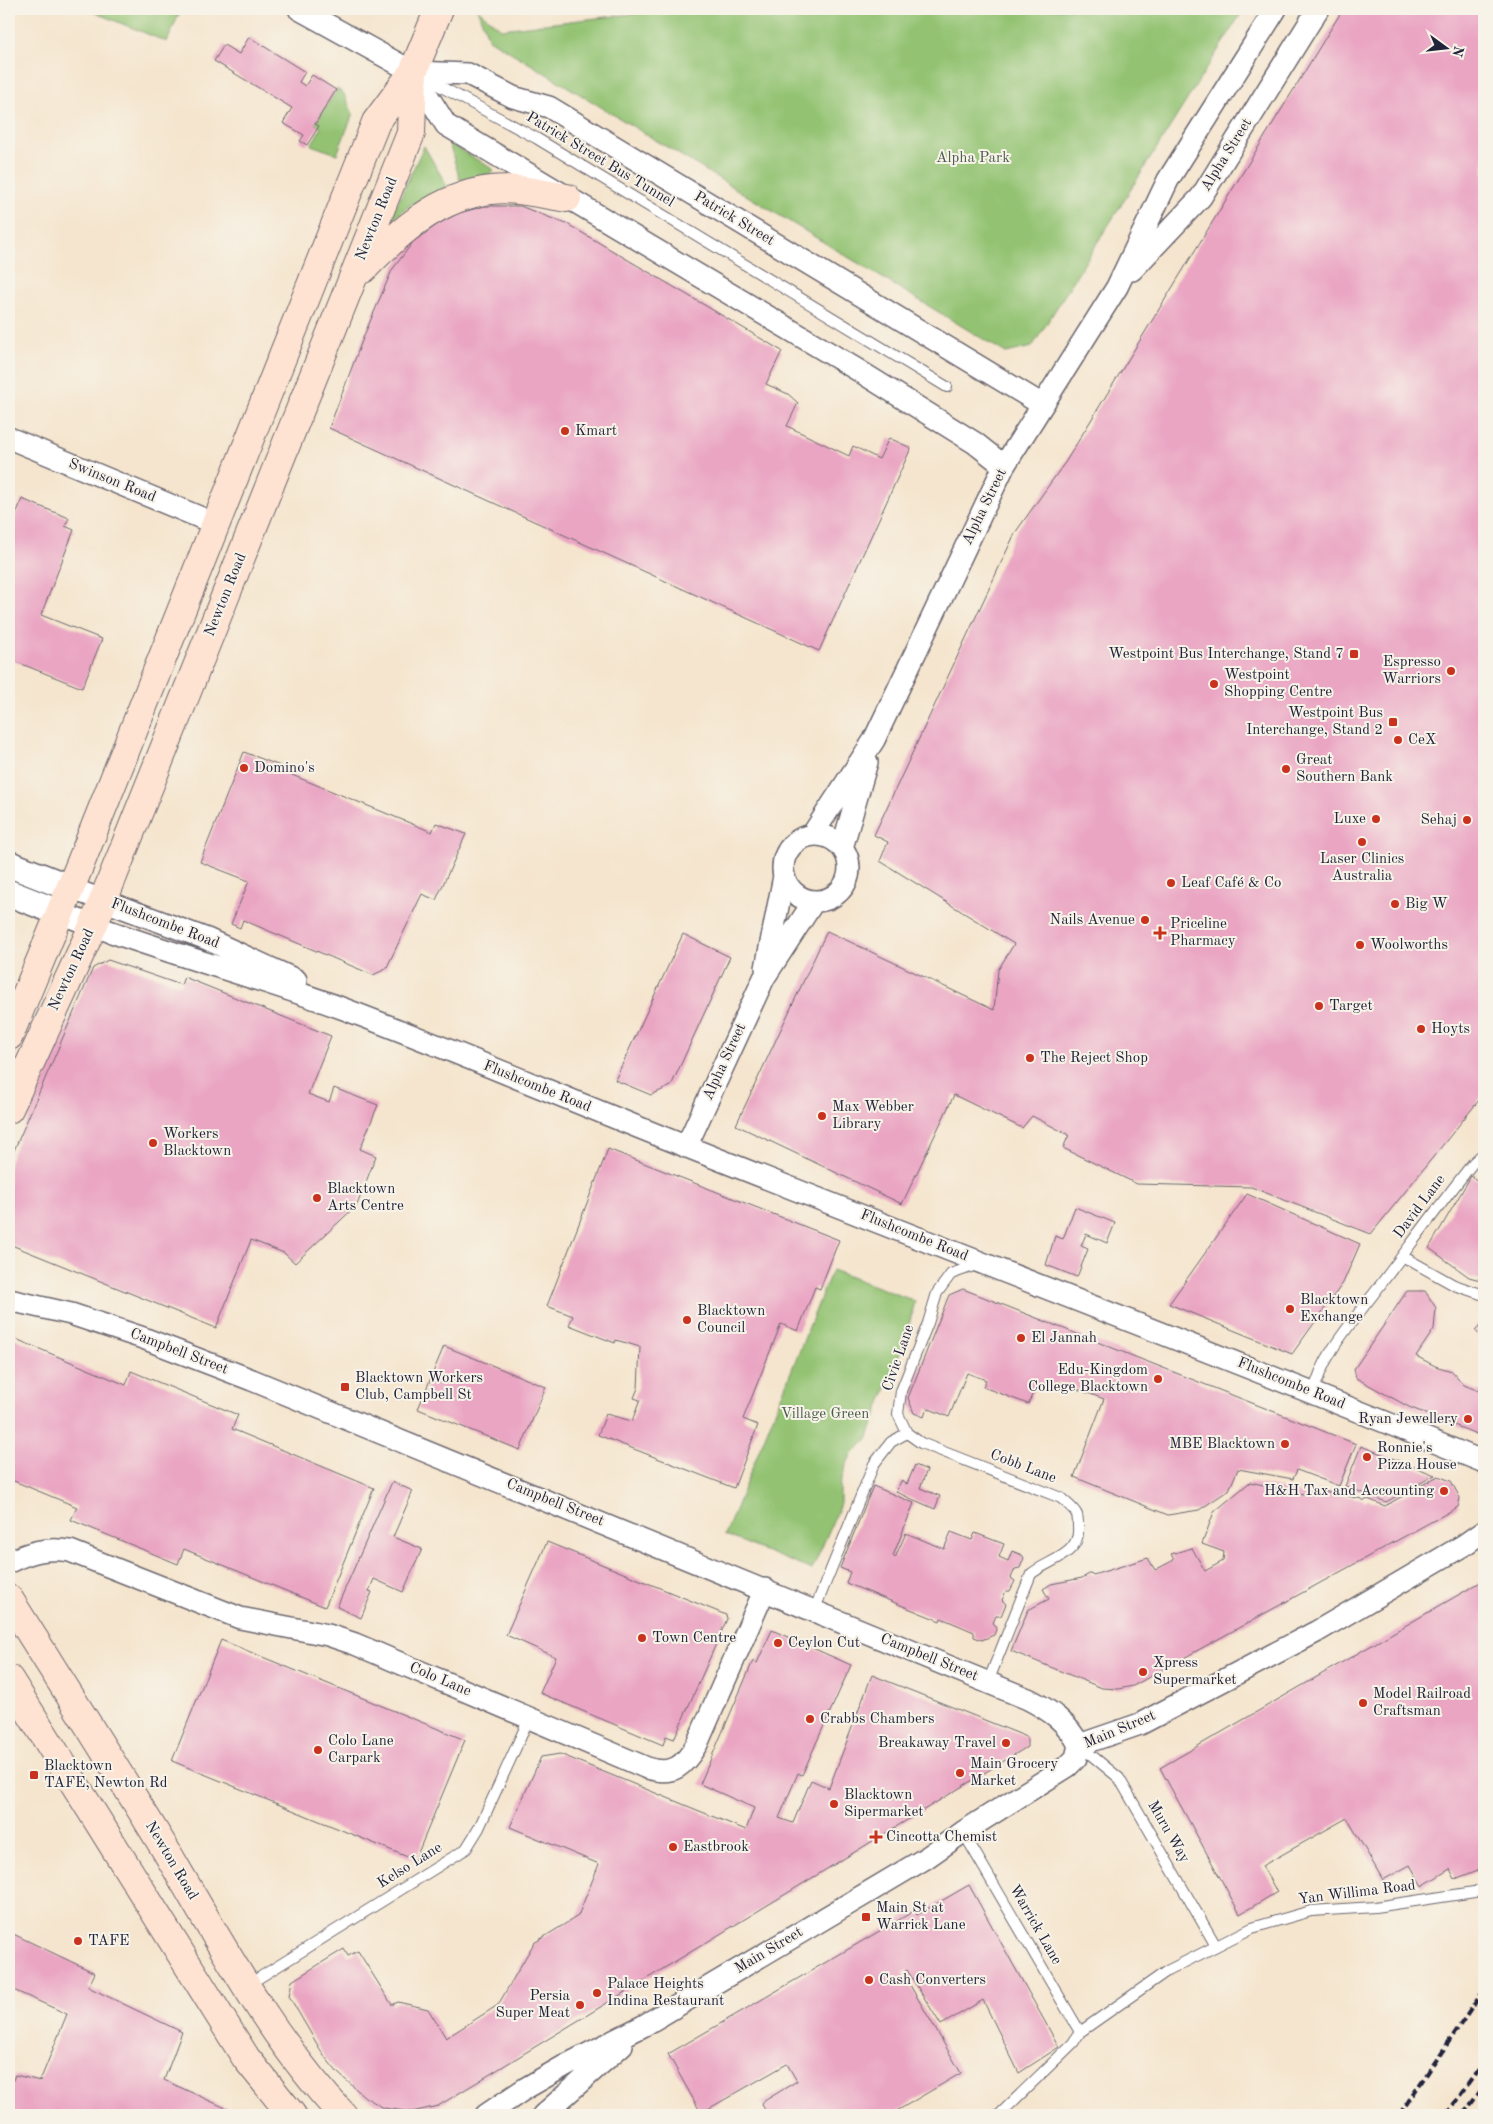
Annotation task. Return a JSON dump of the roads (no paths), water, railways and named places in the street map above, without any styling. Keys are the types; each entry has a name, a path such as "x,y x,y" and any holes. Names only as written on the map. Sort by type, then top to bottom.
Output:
{"main road":[{"name":"Newton Road","path":"9,1036 376,122 413,72 439,9"},
{"name":"Newton Road","path":"9,1109 103,900 411,133 413,72"},
{"path":"352,280 394,236 457,197 491,190 521,190 567,198"},
{"name":"Newton Road","path":"9,1599 159,1840 246,1986 295,2057 343,2115"},
{"path":"9,1679 246,2058 278,2105 292,2115"},
{"path":"122,1862 159,1840"}],"street":[{"name":"Patrick Street","path":"299,9 413,72 468,74 514,98 549,107 1041,404"},
{"name":"Alpha Street","path":"812,835 874,740 1004,466 1041,404 1117,287 1168,180 1276,9"},
{"name":"Alpha Street","path":"1117,287 1200,197 1318,9"},
{"name":"Patrick Street","path":"413,72 446,125 856,369 975,443 1004,466"},
{"name":"Swinson Road","path":"9,438 216,524"},
{"name":"Alpha Street","path":"842,848 874,740"},
{"path":"812,835 829,837 842,848 848,867 843,886 830,897 814,900 795,893 788,885 784,876 784,859 788,851 794,843 812,835"},
{"name":"Flushcombe Road","path":"9,864 206,938 279,971 344,1009"},
{"name":"Alpha Street","path":"764,978 784,876"},
{"name":"Flushcombe Road","path":"9,893 92,926 246,974 344,1009 686,1147 1314,1393 1484,1462"},
{"name":"Alpha Street","path":"686,1147 764,978 814,900"},
{"name":"Campbell Street","path":"9,1300 71,1314 143,1338 765,1589 1044,1707 1071,1730 1079,1745"},
{"name":"Main Street","path":"486,2115 558,2069 643,2026 926,1858 963,1832 1068,1766 1076,1758 1079,1745 1140,1724 1316,1632 1464,1545 1484,1531"},
{"name":"Colo Lane","path":"9,1562 41,1550 56,1549 70,1552 224,1612 283,1628 328,1636 355,1644 648,1768 668,1772 690,1756 697,1744 765,1589"},
{"name":"Main Street","path":"543,2115 643,2026"}],"lane":[{"name":"Patrick Street Bus Tunnel","path":"413,72 536,138 947,386"},
{"name":"David Lane","path":"1484,1153 1473,1163 1402,1256 1454,1285 1484,1294"},
{"path":"1314,1393 1320,1369 1402,1256"},
{"name":"Civic Lane","path":"906,1433 898,1414 901,1391 928,1323 936,1293 951,1274 980,1263"},
{"path":"814,1611 874,1464 891,1442 906,1433"},
{"name":"Cobb Lane","path":"906,1433 921,1443 1061,1498 1077,1515 1079,1532 1075,1545 1064,1555 1040,1567 1031,1574 988,1682"},
{"name":"Kelso Lane","path":"246,1986 466,1849 479,1828 529,1719"},
{"name":"Muru Way","path":"1079,1745 1119,1778 1216,1946"},
{"name":"Warrick Lane","path":"963,1832 1080,2032"},
{"name":"Yan Willima Road","path":"999,2115 1073,2043 1080,2032 1167,1971 1252,1928 1311,1911 1375,1907 1484,1888"},
{"path":"953,2115 960,2115"}],"railway":[{"path":"1399,2115 1484,1990"},
{"path":"1446,2115 1484,2062"},
{"path":"1463,2115 1484,2086"}],"place":[{"name":"Kmart","path":"565,431"},
{"name":"Westpoint Bus Interchange, Stand 7","path":"1354,654"},
{"name":"Espresso Warriors","path":"1451,671"},
{"name":"Westpoint Shopping Centre","path":"1214,684"},
{"name":"Westpoint Bus Interchange, Stand 2","path":"1393,722"},
{"name":"CeX","path":"1398,740"},
{"name":"Domino's","path":"244,768"},
{"name":"Great Southern Bank","path":"1286,769"},
{"name":"Luxe","path":"1376,819"},
{"name":"Sehaj","path":"1467,820"},
{"name":"Laser Clinics Australia","path":"1362,842"},
{"name":"Leaf Café & Co","path":"1171,883"},
{"name":"Big W","path":"1395,904"},
{"name":"Nails Avenue","path":"1145,920"},
{"name":"Priceline Pharmacy","path":"1160,933"},
{"name":"Woolworths","path":"1360,945"},
{"name":"Target","path":"1319,1006"},
{"name":"Hoyts","path":"1421,1029"},
{"name":"The Reject Shop","path":"1030,1058"},
{"name":"Max Webber Library","path":"822,1116"},
{"name":"Workers Blacktown","path":"153,1143"},
{"name":"Blacktown Arts Centre","path":"317,1198"},
{"name":"Blacktown Exchange","path":"1290,1309"},
{"name":"Blacktown Council","path":"687,1320"},
{"name":"El Jannah","path":"1021,1338"},
{"name":"Edu-Kingdom College Blacktown","path":"1158,1379"},
{"name":"Blacktown Workers Club, Campbell St","path":"345,1387"},
{"name":"Ryan Jewellery","path":"1468,1419"},
{"name":"MBE Blacktown","path":"1285,1444"},
{"name":"Ronnie's Pizza House","path":"1367,1457"},
{"name":"H&H Tax and Accounting","path":"1444,1491"},
{"name":"Town Centre","path":"642,1638"},
{"name":"Ceylon Cut","path":"778,1643"},
{"name":"Xpress Supermarket","path":"1143,1672"},
{"name":"Model Railroad Craftsman","path":"1363,1703"},
{"name":"Crabbs Chambers","path":"810,1719"},
{"name":"Breakaway Travel","path":"1006,1743"},
{"name":"Colo Lane Carpark","path":"318,1750"},
{"name":"Main Grocery Market","path":"960,1773"},
{"name":"Blacktown TAFE, Newton Rd","path":"34,1775"},
{"name":"Blacktown Sipermarket","path":"834,1804"},
{"name":"Cincotta Chemist","path":"876,1837"},
{"name":"Eastbrook","path":"673,1847"},
{"name":"Main St at Warrick Lane","path":"866,1917"},
{"name":"TAFE","path":"78,1941"},
{"name":"Cash Converters","path":"869,1980"},
{"name":"Palace Heights Indina Restaurant","path":"597,1993"},
{"name":"Persia Super Meat","path":"580,2005"}],"park label":[{"name":"Alpha Park","path":"973,158"},
{"name":"Village Green","path":"825,1414"}]}
